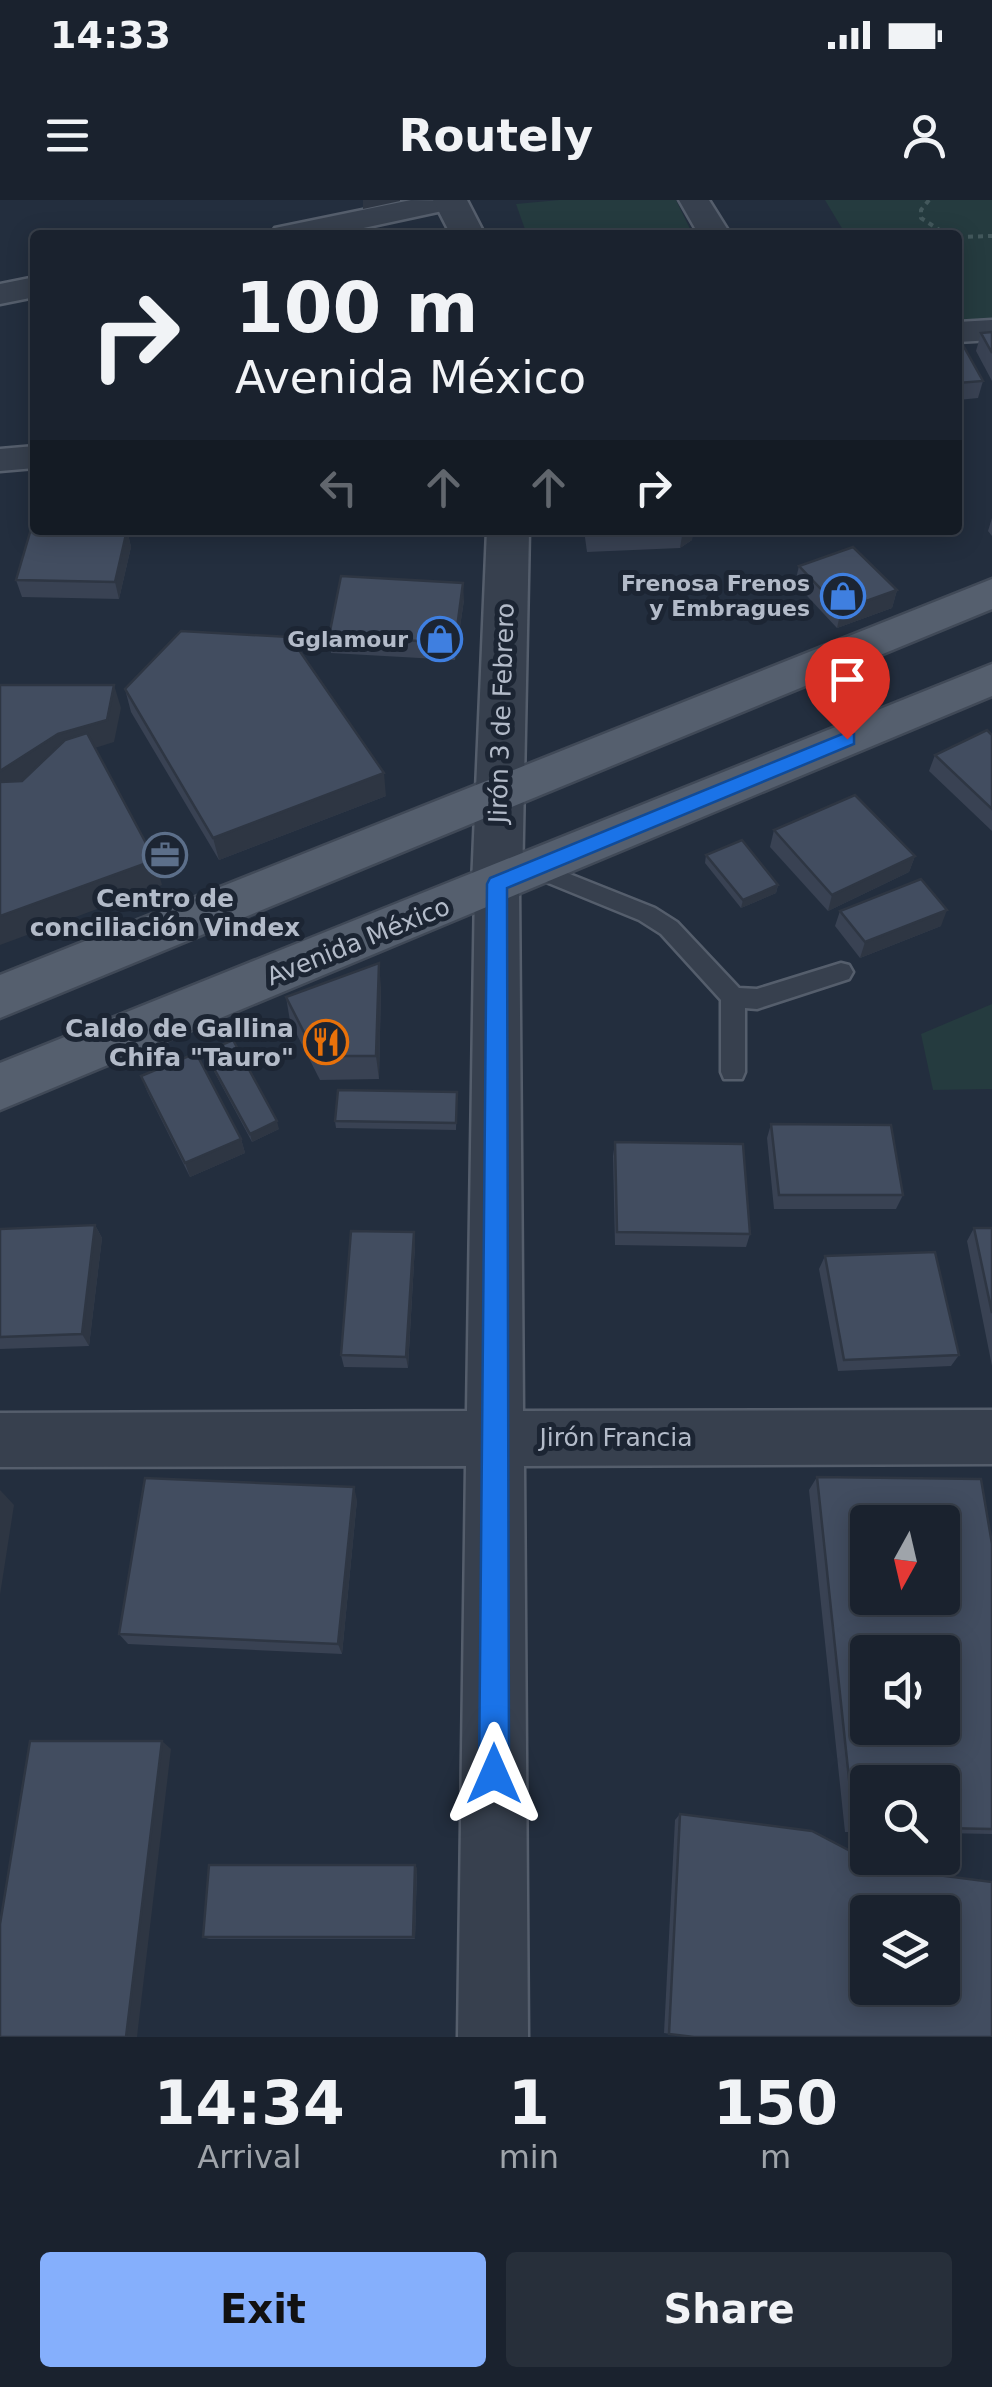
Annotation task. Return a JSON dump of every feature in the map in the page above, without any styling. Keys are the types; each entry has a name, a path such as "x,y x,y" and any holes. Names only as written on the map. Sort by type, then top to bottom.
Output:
{"main road":[{"path":"0,996 992,593"},
{"name":"Avenida México","path":"0,1087 992,679"}],"street":[{"path":"309,230 450,200 465,230"},
{"path":"694,200 712,230"},
{"path":"0,294 30,288"},
{"path":"962,332 992,330"},
{"path":"0,460 30,457"},
{"name":"Jirón 3 de Febrero","path":"493,2037 495,1437 515,875 497,793 508,535"},
{"name":"Jirón Francia","path":"0,1440 992,1436"}],"lane":[{"path":"515,875 647,914 670,928 733,997 733,1072"},
{"path":"733,997 758,999 841,972"}],"path":[{"path":"916,200 927,202 922,218 933,230"},
{"path":"962,237 992,236"}],"green space":[{"path":"676,200 691,230 525,230 516,204"},
{"path":"825,200 992,200 992,323 962,326 962,230 843,230"},
{"path":"992,1004 992,1089 933,1090 921,1034"}],"building":[{"path":"992,332 992,353 981,333"},
{"path":"962,343 983,381 962,383"},
{"path":"30,532 126,535 115,582 16,580"},
{"path":"853,547 897,590 841,610 799,566"},
{"path":"341,576 463,583 455,643 329,636"},
{"path":"181,631 290,637 384,773 213,838 125,689"},
{"path":"0,685 114,685 107,720 58,734 0,771"},
{"path":"987,730 992,735 992,809 935,755"},
{"path":"87,733 155,860 0,916 0,782 22,781 65,740"},
{"path":"855,795 915,856 832,895 774,830"},
{"path":"742,840 778,885 743,900 706,855"},
{"path":"921,879 947,910 865,942 840,911"},
{"path":"379,963 376,1056 316,1056 286,997"},
{"path":"233,1040 277,1121 250,1134 205,1052"},
{"path":"196,1053 241,1139 185,1163 141,1076"},
{"path":"338,1090 457,1092 456,1123 335,1121"},
{"path":"771,1124 891,1125 903,1195 779,1195"},
{"path":"615,1142 743,1144 750,1234 617,1232"},
{"path":"95,1225 82,1334 0,1337 0,1229"},
{"path":"974,1228 992,1228 992,1313"},
{"path":"351,1231 414,1232 406,1357 341,1355"},
{"path":"935,1252 959,1355 844,1360 825,1256"},
{"path":"817,1477 981,1479 992,1544 992,1829 960,1828 960,1765 850,1765 850,1788"},
{"path":"145,1478 354,1487 338,1644 119,1634"},
{"path":"30,1741 162,1741 126,2037 0,2037 0,1924"},
{"path":"680,1814 812,1831 850,1851 850,1875 938,1875 992,1882 992,2037 669,2034"},
{"path":"209,1865 415,1865 413,1937 203,1937"}],"place":[{"name":"Frenosa Frenos y Embragues","path":"843,596"},
{"name":"Gglamour","path":"440,639"},
{"name":"Centro de conciliación Vindex","path":"165,855"},
{"name":"Caldo de Gallina Chifa \"Tauro\"","path":"326,1042"}],"route":[{"path":"494,1774 497,884 532,866 847,739"}]}
